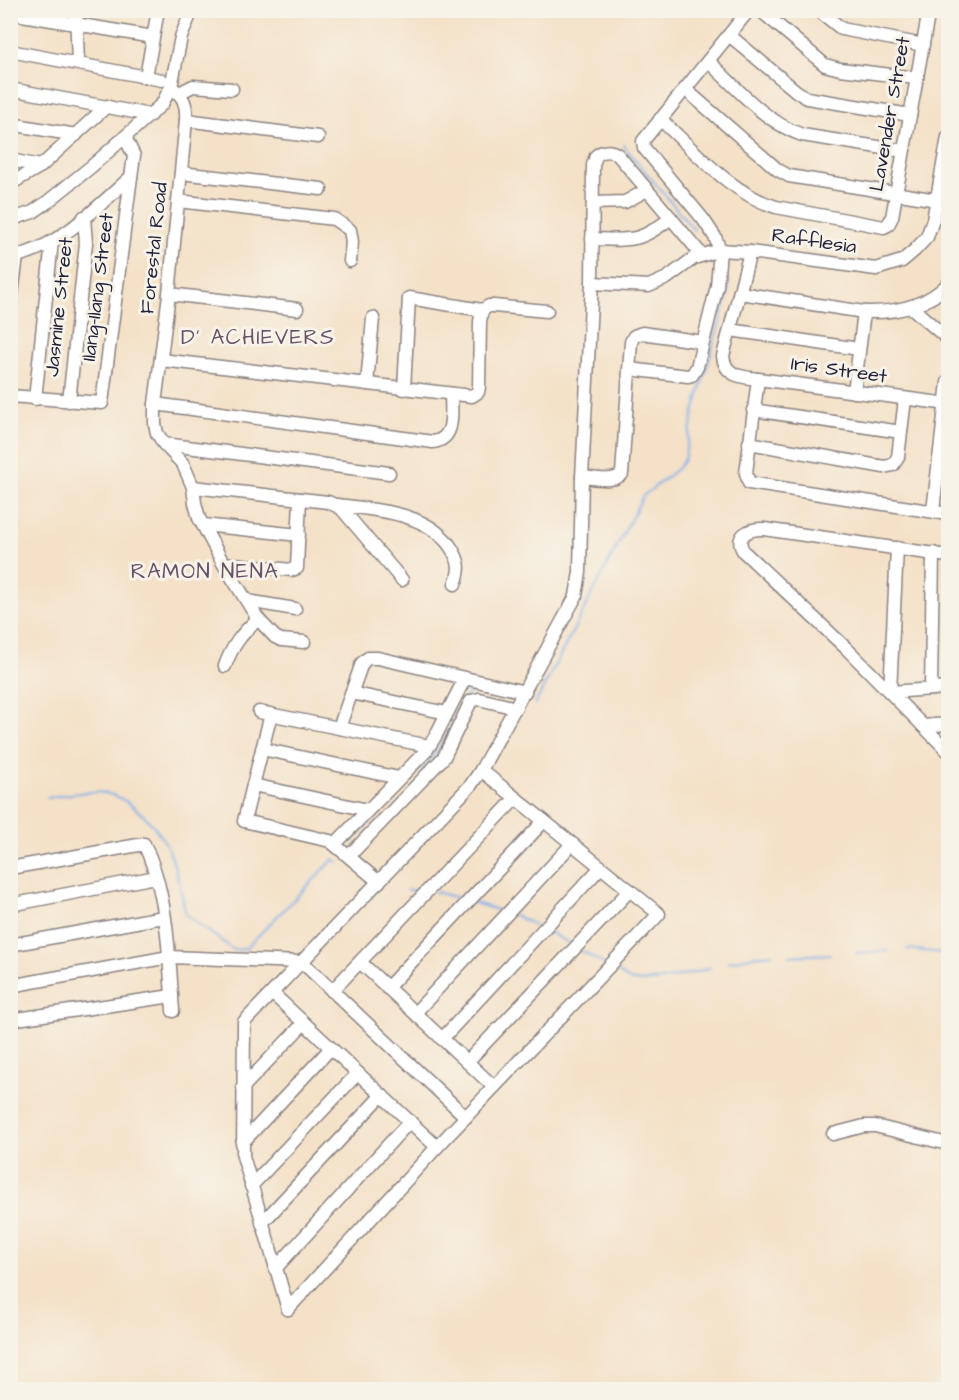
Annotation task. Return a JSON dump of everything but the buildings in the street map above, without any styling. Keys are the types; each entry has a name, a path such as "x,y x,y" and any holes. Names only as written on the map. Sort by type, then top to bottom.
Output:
{"street":[{"path":"76,10 78,63"},
{"path":"147,77 158,10"},
{"name":"Forestal Road","path":"192,10 181,37 171,87 186,103 186,120 169,294 155,404 155,424 157,433 164,444 183,464 193,487 195,503 203,525 223,563 258,619 276,638 304,642"},
{"path":"629,369 682,376 693,375 697,367 717,286 720,250 715,237 703,219 643,144 660,119 749,10"},
{"path":"760,10 825,65 840,69 917,78"},
{"path":"818,10 842,29 923,45"},
{"name":"Lavender Street","path":"660,119 726,179 760,202 880,227 888,225 896,194 929,10"},
{"path":"10,13 153,37"},
{"path":"729,35 807,98 910,115"},
{"path":"10,51 147,77 171,87 232,89"},
{"path":"708,61 775,123 789,130 802,135 903,151"},
{"path":"10,220 33,212 46,203 162,104 171,87"},
{"path":"10,89 150,115"},
{"path":"685,90 778,170 789,176 937,200"},
{"path":"10,184 41,166 107,106"},
{"path":"186,120 318,137"},
{"path":"10,124 76,135"},
{"name":"Ilang-Ilang Street","path":"69,402 102,403 134,156 125,137"},
{"name":"Rafflesia","path":"592,284 639,286 658,284 701,254 720,250 876,269 902,261 927,237 945,173 948,137"},
{"path":"481,770 659,914 465,1117 288,1309 251,1186 242,1143 244,1022 464,793 481,770 576,596 580,572 582,477 592,284 594,160 599,153 611,151 618,155 701,254"},
{"path":"10,160 41,166"},
{"path":"181,174 321,189"},
{"path":"10,309 14,257 52,242 131,177"},
{"path":"593,203 625,202 647,190"},
{"path":"178,201 334,219 350,230 352,242 350,261"},
{"name":"Jasmine Street","path":"69,402 86,243 84,218"},
{"path":"592,239 636,239 651,233 671,218"},
{"path":"35,399 52,242"},
{"path":"750,252 730,330 859,349"},
{"path":"740,293 864,312 882,312 911,307 925,301 948,284"},
{"path":"169,294 297,309"},
{"path":"405,389 409,298 482,310 494,306 547,311"},
{"path":"911,307 948,339"},
{"path":"161,360 466,396 478,392 482,310"},
{"path":"854,392 864,312"},
{"path":"367,384 373,318"},
{"name":"Iris Street","path":"730,330 723,359 727,370 735,375 947,404"},
{"path":"582,477 613,479 622,474 633,336 642,333 703,342"},
{"path":"758,379 746,473 749,483 948,514"},
{"path":"933,512 943,478 948,382"},
{"path":"155,404 433,442 443,440 447,434 451,413 451,394"},
{"path":"10,396 69,402"},
{"path":"749,442 884,467 893,465 898,457 905,399"},
{"path":"753,410 901,432"},
{"path":"164,444 389,473"},
{"path":"193,487 328,502 336,505 402,580"},
{"path":"223,563 295,570 298,564 300,499"},
{"path":"336,505 399,515 438,532 447,540 459,561 460,571 455,584"},
{"path":"203,525 298,535"},
{"path":"948,556 756,528 746,532 740,542 744,552 948,751"},
{"path":"890,692 897,548"},
{"path":"931,689 933,553"},
{"path":"247,601 295,609"},
{"path":"225,666 235,642 258,619"},
{"path":"339,728 362,663 373,657 525,692"},
{"path":"335,844 429,746 465,678"},
{"path":"890,692 948,688"},
{"path":"351,693 447,713"},
{"path":"349,856 444,757 471,701 479,699 516,708"},
{"path":"379,882 335,844 324,838 244,821 262,749 265,713 429,746"},
{"path":"923,726 948,724"},
{"path":"262,749 399,778"},
{"path":"253,785 368,810"},
{"path":"332,991 516,798"},
{"path":"387,988 544,821"},
{"path":"10,868 144,844 156,877 163,916 173,1011"},
{"path":"415,1013 573,844"},
{"path":"442,1039 601,867"},
{"path":"10,905 156,877"},
{"path":"467,1062 630,890"},
{"path":"10,945 163,916"},
{"path":"10,986 169,957 302,962 465,1117"},
{"path":"360,962 494,1087"},
{"path":"272,993 437,1147"},
{"path":"10,1020 172,996"},
{"path":"243,1088 304,1023"},
{"path":"242,1143 331,1048"},
{"path":"251,1186 358,1073"},
{"path":"262,1223 382,1095"},
{"path":"276,1269 410,1121"},
{"path":"833,1134 864,1126 875,1126 948,1144"}],"waterway":[{"path":"623,145 694,230"},
{"path":"535,704 643,496 677,469 684,460 694,412 728,293 729,280"},
{"path":"351,842 439,749 468,693 478,692 511,699"},
{"path":"47,798 79,793 103,793 118,797 135,808 158,831 166,844 176,870 186,915 234,950 245,949 334,859 338,862"},
{"path":"407,890 421,891"},
{"path":"435,892 462,899"},
{"path":"475,903 500,911"},
{"path":"514,915 537,926"},
{"path":"549,932 571,944"},
{"path":"907,949 942,953"},
{"path":"582,951 604,964"},
{"path":"856,953 888,951"},
{"path":"728,962 772,954"},
{"path":"788,956 830,954"},
{"path":"617,970 628,980 641,982 672,978 710,968"}],"district":[{"name":"D' ACHIEVERS","path":"258,337"},
{"name":"RAMON NENA","path":"205,571"}]}
